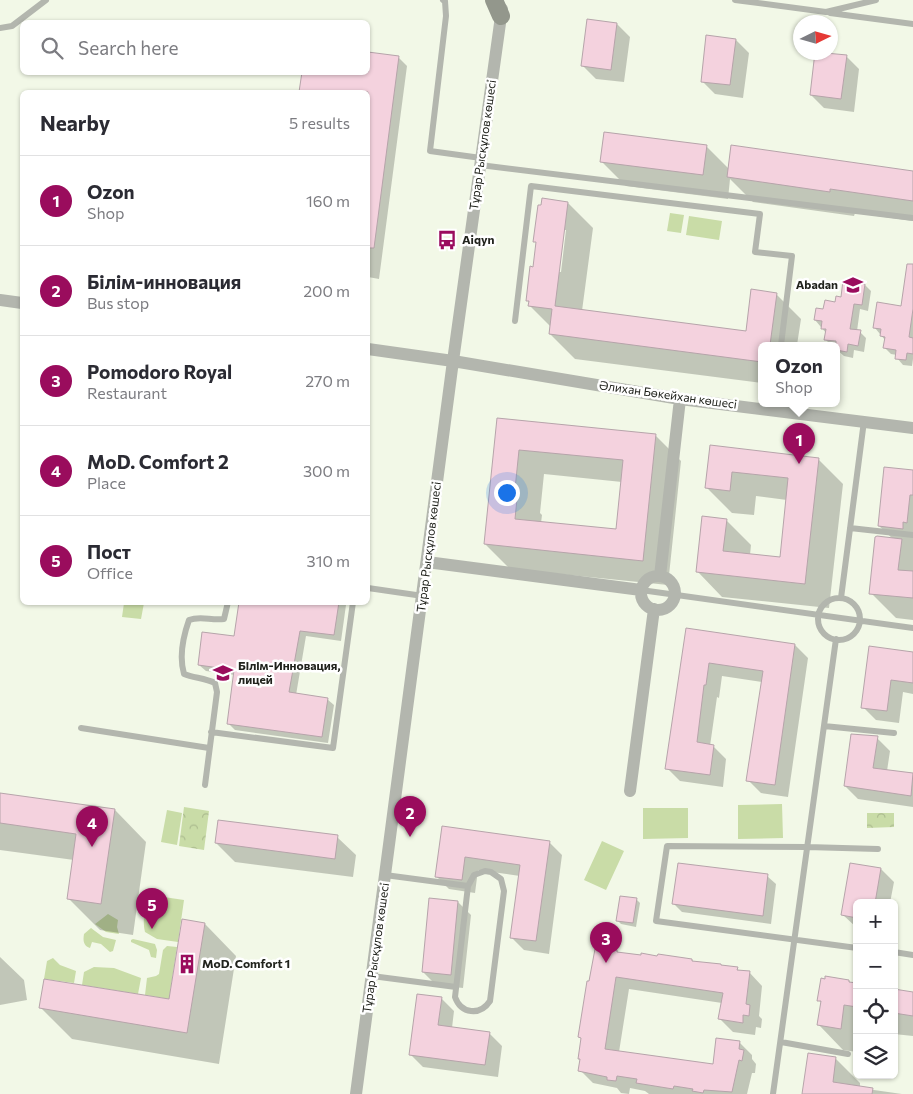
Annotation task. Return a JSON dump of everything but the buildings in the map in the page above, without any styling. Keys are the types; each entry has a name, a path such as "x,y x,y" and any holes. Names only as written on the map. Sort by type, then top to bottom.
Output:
{"street":[{"name":"Тұрар Рысқұлов көшесі","path":"356,1094 481,161 499,5"},
{"path":"0,300 20,303"},
{"name":"Әлихан Бөкейхан көшесі","path":"370,349 453,361 680,399 758,405"},
{"path":"660,576 680,399"},
{"name":"Әлихан Бөкейхан көшесі","path":"780,407 913,428"},
{"path":"427,562 641,590"},
{"path":"655,576 660,576 671,582 674,596 669,605 664,608 654,609 645,604 641,590 646,581 655,576"},
{"path":"630,791 654,609"}],"lane":[{"path":"0,28 12,26 46,0"},
{"path":"442,0 445,1 446,16 430,151 481,161 913,218"},
{"path":"735,0 913,24"},
{"path":"826,12 876,0"},
{"path":"515,321 531,186 760,214 755,252 792,256 781,342"},
{"path":"841,598 864,421"},
{"path":"850,528 913,535"},
{"path":"370,588 423,596"},
{"path":"641,590 913,628"},
{"path":"841,598 853,603 857,608 861,621 854,633 849,637 836,640 824,634 820,628 818,615 820,609 829,600 841,598"},
{"path":"205,785 217,692 215,683 208,679 184,674 181,665 184,640 189,620 197,617 217,620 224,619 227,605"},
{"path":"211,732 333,748 353,605"},
{"path":"773,1094 836,640"},
{"path":"824,726 894,734"},
{"path":"81,728 209,748"},
{"path":"853,947 656,920 667,846 878,849"},
{"path":"485,871 491,872 501,879 504,891 490,1001 482,1009 476,1011 466,1010 457,1002 455,997 468,886 474,876 485,871"},
{"path":"385,875 468,886"},
{"path":"898,953 913,955"},
{"path":"372,976 456,987"},
{"path":"781,1042 848,1054"}],"green space":[{"path":"670,213 684,215 681,233 667,231"},
{"path":"689,216 722,221 719,240 686,235"},
{"path":"124,605 144,605 141,619 122,617"},
{"path":"782,804 783,838 738,839 738,805"},
{"path":"184,807 209,811 204,850 179,846"},
{"path":"643,808 688,808 688,838 643,839"},
{"path":"167,810 182,813 177,845 161,842"},
{"path":"867,813 894,813 894,827 867,828"},
{"path":"602,841 624,851 606,890 584,880"},
{"path":"157,896 184,900 178,942 157,939 145,932 145,911 149,902"},
{"path":"108,914 118,920 119,934 106,932 95,924"},
{"path":"91,928 103,937 116,940 113,951 110,952 101,944 92,942 90,948 86,946 84,934"},
{"path":"133,939 155,944 157,950 156,958 151,957 149,950 131,942"},
{"path":"167,946 177,947 169,999 145,995 147,978 159,974 163,950"},
{"path":"53,958 60,965 76,971 74,983 44,979 47,961"},
{"path":"94,967 114,968 141,978 138,994 82,985 84,972"}],"place":[{"name":"Aiqyn","path":"447,240"},
{"name":"Abadan","path":"853,285"},
{"name":"Ozon","path":"799,464"},
{"name":"Білім-Инновация, лицей","path":"223,673"},
{"name":"Білім-инновация","path":"410,837"},
{"name":"МoD. Comfort 2","path":"92,847"},
{"name":"Пост","path":"152,929"},
{"name":"Pomodoro Royal","path":"606,963"},
{"name":"МoD. Comfort 1","path":"187,964"}]}
